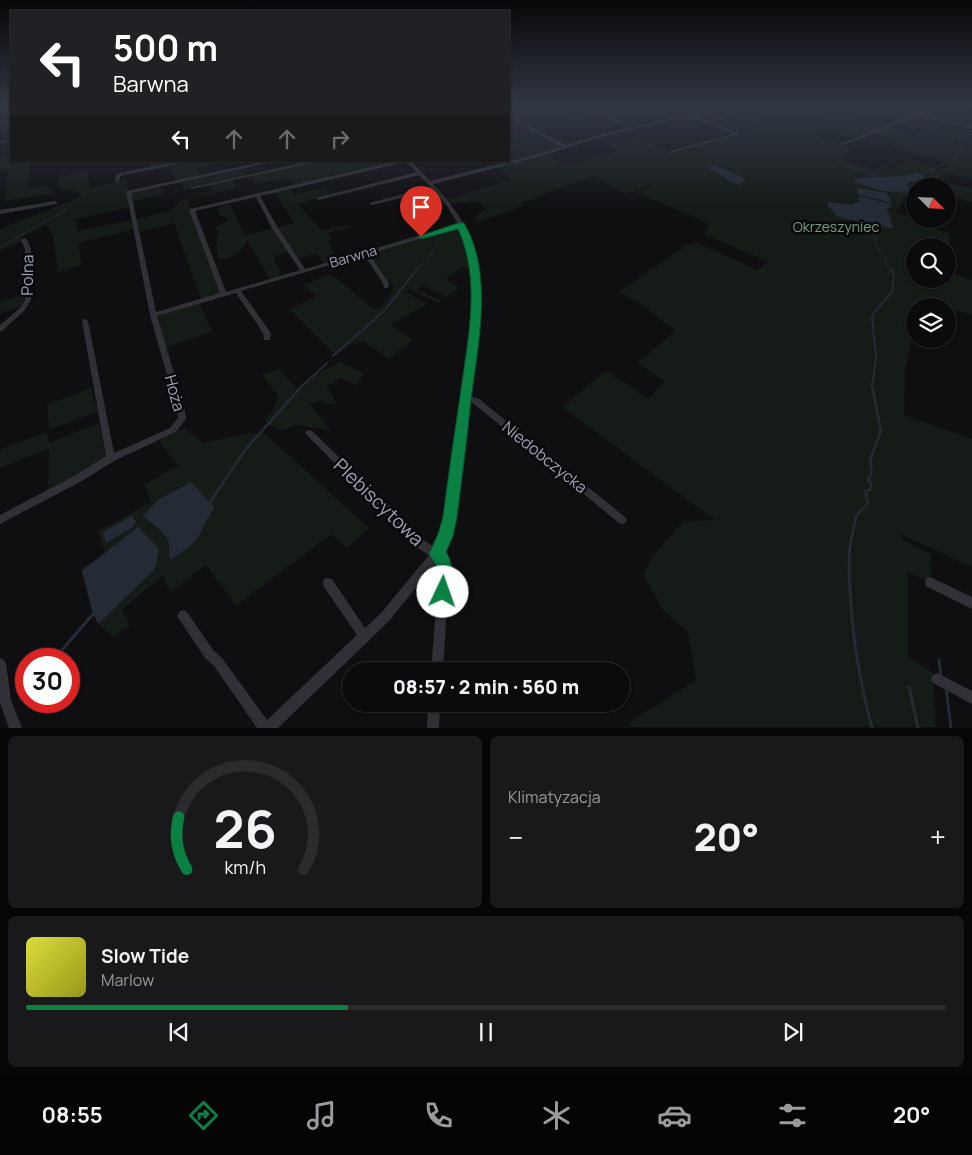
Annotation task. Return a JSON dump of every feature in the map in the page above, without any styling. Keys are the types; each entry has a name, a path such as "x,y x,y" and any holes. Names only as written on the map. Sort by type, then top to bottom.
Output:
{"street":[{"path":"557,142 564,146"},
{"path":"510,161 531,157 579,142"},
{"path":"672,152 709,142"},
{"path":"842,144 847,142"},
{"path":"117,180 118,176 124,174 184,162"},
{"name":"Hoża","path":"0,520 72,482 111,458 167,434 178,426 182,419 153,315 128,192 269,162"},
{"path":"192,188 313,162"},
{"path":"224,294 192,210 401,162"},
{"path":"407,162 420,173 461,225 471,248 476,283 475,324 449,524 437,554 443,560 444,568 438,662"},
{"path":"372,203 431,186 486,166 506,162"},
{"path":"319,198 420,173"},
{"path":"257,194 275,228 304,271"},
{"path":"0,212 55,203"},
{"name":"Barwna","path":"153,315 461,225"},
{"name":"Polna","path":"0,329 22,310 28,300 28,250 24,240"},
{"path":"365,253 386,283 386,287"},
{"path":"237,290 267,333 267,338"},
{"path":"86,321 111,458"},
{"name":"Niedobczycka","path":"466,398 476,401 622,520"},
{"name":"Plebiscytowa","path":"183,616 266,728 364,638 396,604 437,554 422,544 309,433"},
{"path":"930,582 972,603"},
{"path":"328,583 364,638"},
{"path":"0,664 5,700 16,728"},
{"path":"937,679 972,698"},
{"path":"433,728 434,712"}],"green space":[{"name":"Okrzeszyniec","path":"510,142 559,142 567,146 547,154 566,165 617,151 608,145 619,142 648,142 669,152 704,142 707,142 707,144 714,142 833,142 851,149 842,156 850,163 877,169 883,165 893,168 904,163 916,162 939,171 952,164 890,146 895,142 972,142 972,179 948,174 937,178 906,178 906,197 896,213 906,215 906,228 938,228 937,230 949,233 949,238 906,238 906,288 956,288 956,275 972,280 972,315 956,310 956,298 906,298 906,348 910,348 905,370 904,415 972,439 972,567 902,535 903,540 931,554 930,582 908,573 908,657 932,672 936,727 631,727 629,723 696,680 688,632 662,609 643,574 652,557 684,521 715,520 562,407 606,371 649,399 664,381 637,363 676,331 642,305 619,292 685,246 696,242 757,270 768,262 704,234 709,224 636,192 653,186 651,185 627,194 593,176 538,195 538,197 521,203 524,206 478,222 474,218 486,208 477,201 450,204 446,199 512,180 496,167 510,162"},
{"path":"10,156 8,165 29,162 28,188 47,186 53,193 5,201 8,169 0,170 0,158"},
{"path":"149,162 225,162 196,168 199,176 175,181 170,167 126,174 152,169"},
{"path":"315,162 347,162 349,164 357,162 387,162 389,164 295,185 291,177 255,184 250,176 232,180 237,188 187,199 224,293 201,299 174,223 140,231 136,219 169,211 182,200 213,191 210,185 133,201 130,192 160,186 164,194 184,189 182,181 241,169 247,176"},
{"path":"88,170 89,188 127,180 128,208 75,219 77,231 131,220 133,229 79,243 81,265 58,272 53,237 47,225 20,238 24,240 0,251 0,229 82,196 72,189 60,191 58,176"},
{"path":"956,185 972,188 972,202 956,198"},
{"path":"289,188 294,195 324,188 331,194 298,204 322,231 348,225 351,227 328,233 333,239 328,241 338,259 324,264 317,253 300,259 289,252 273,256 282,276 270,280 247,240 236,254 228,258 219,258 217,248 218,230 215,227 230,219 220,215 217,209 220,206 230,204 245,235 294,223 274,191"},
{"path":"459,228 469,253 471,270 462,267 446,279 459,288 442,300 444,295 422,285 417,289 441,301 438,303 409,289 405,292 428,304 391,325 413,340 389,359 363,341 352,344 336,355 290,309 317,296 303,285 331,274 374,309 381,307 394,288 366,254"},
{"path":"26,294 20,306 0,313 0,302"},
{"path":"199,303 213,332 165,348 156,319 158,316"},
{"path":"340,362 364,373 357,385 340,378 327,386 337,404 330,405 322,400 309,403 331,430 295,425 282,431 271,426 265,419 271,413 279,397 262,375 280,369 299,391 316,374"},
{"path":"91,388 98,412 49,429 47,405"},
{"path":"99,423 106,456 86,471 48,490 49,449 0,468 0,449 47,432 49,443"},
{"path":"185,428 203,443 242,434 263,432 369,528 347,548 332,534 236,605 206,565 171,592 162,576 122,610 130,625 113,637 98,624 92,610 81,569 105,553 98,531 151,502 145,484 178,466 159,441"}],"shaded area":[{"path":"715,165 746,179 739,185 705,166"},
{"path":"918,173 925,176 924,178 906,178 906,193 882,191 854,182 854,180 860,178 904,176"},
{"path":"858,188 887,193 892,203 857,194"},
{"path":"858,196 892,204 887,210 894,229 842,218 837,216 827,205 828,202 850,205 860,201"},
{"path":"191,482 214,507 197,539 170,560 168,539 162,531 143,516 158,500"},
{"path":"132,516 136,522 132,528 106,543 103,532"},
{"path":"138,527 159,549 155,569 98,624 92,610 82,571"}],"waterway":[{"path":"921,174 956,159 962,150 960,142"},
{"path":"709,162 721,162"},
{"path":"836,162 876,176"},
{"path":"0,247 67,209"},
{"path":"871,227 878,249 887,258 884,261 891,270"},
{"path":"417,269 432,254 439,239"},
{"path":"333,356 385,310 417,269"},
{"path":"872,386 876,359 872,315 892,292 894,275 890,269"},
{"path":"302,386 327,363"},
{"path":"210,502 245,450 302,386"},
{"path":"852,536 856,516 868,503 865,491 870,490 871,484 868,480 872,472 870,460 881,431 872,386"},
{"path":"852,535 849,568 851,607 860,676 872,728"},
{"path":"64,648 94,613"},
{"path":"939,660 941,677"},
{"path":"909,687 918,728"},
{"path":"946,688 951,728"}],"route":[{"path":"421,237 461,225 471,248 476,283 475,324 449,524 446,536 437,554 442,558 444,565 443,592"}]}
